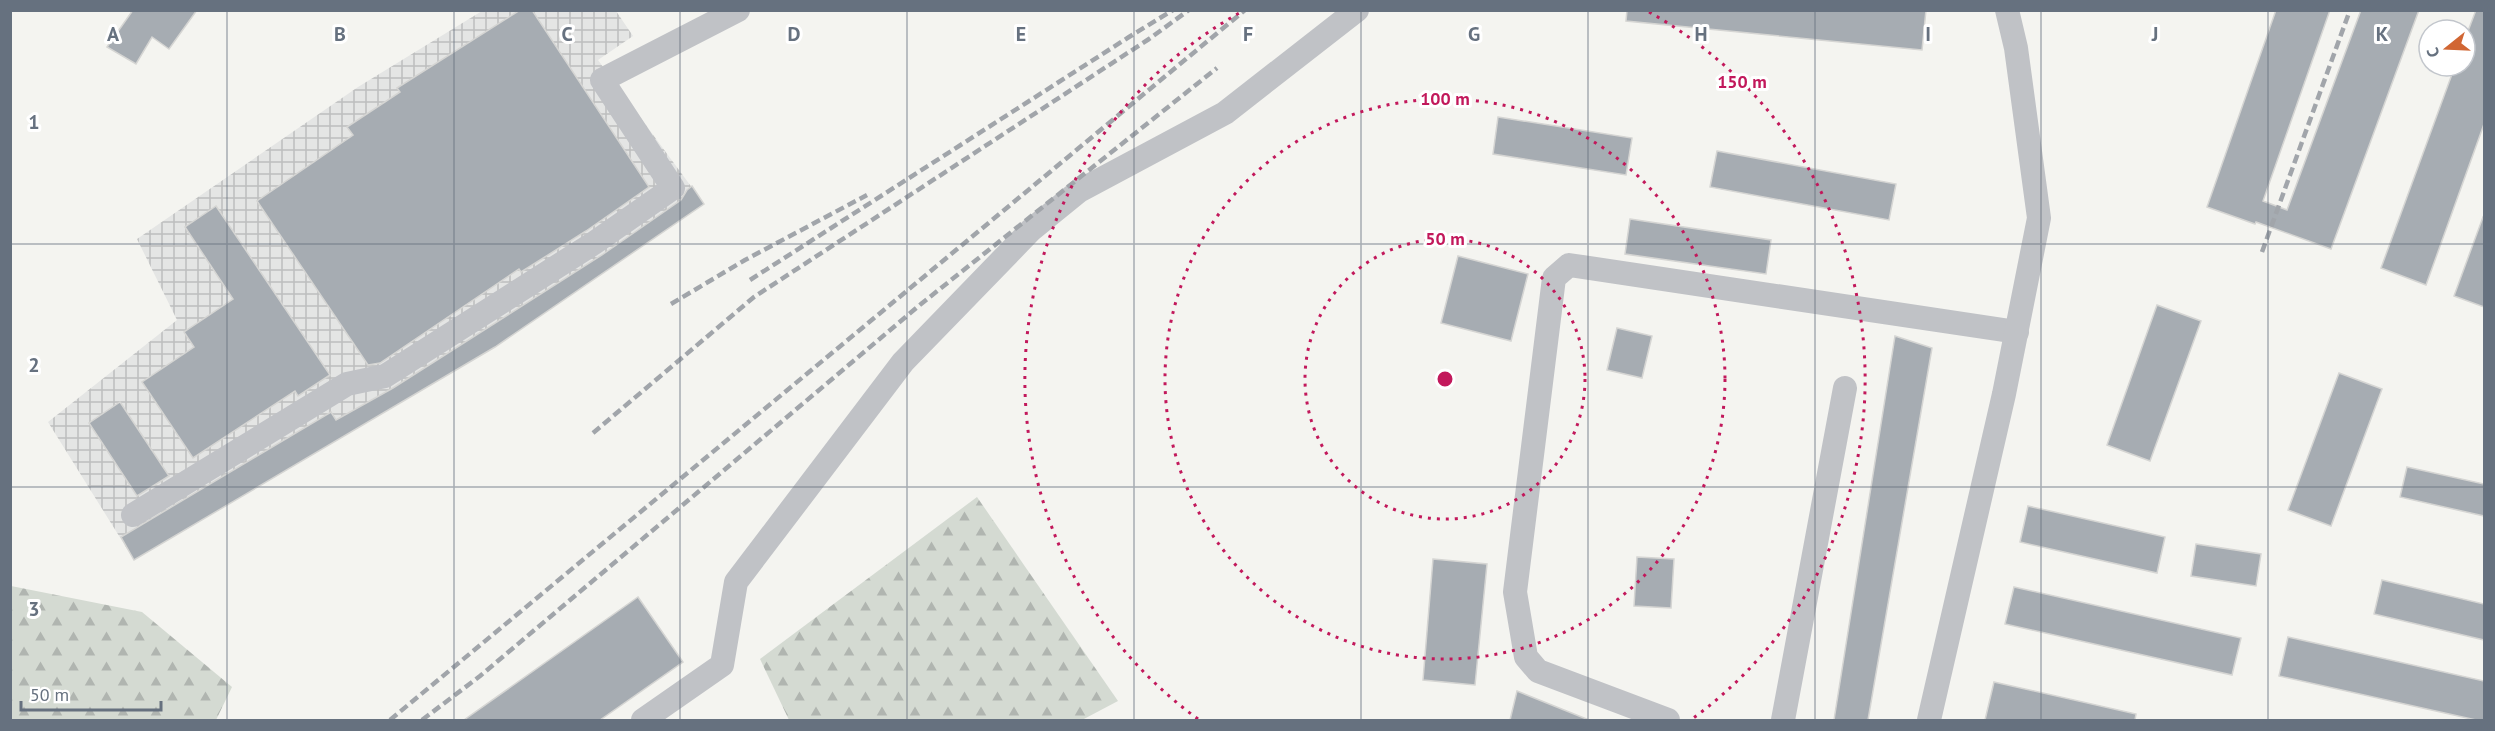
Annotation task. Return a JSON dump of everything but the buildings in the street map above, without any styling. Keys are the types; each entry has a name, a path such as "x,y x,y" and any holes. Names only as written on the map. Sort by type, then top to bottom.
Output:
{"lane":[{"path":"133,515 347,384 385,376 594,243 672,188 602,80 738,10"},
{"path":"642,720 722,665 736,582 903,362 1031,230 1079,191 1225,113 1357,10"},
{"path":"1929,720 2017,332 2039,218 2016,48 2007,10"},
{"path":"1668,720 1538,671 1526,657 1515,592 1554,278 1569,265 2017,332"},
{"path":"1784,720 1845,388"}],"shaded area":[{"path":"482,11 616,11 633,36 598,60 704,204 495,347 134,560 48,422 177,320 137,239 358,87"}],"green space":[{"path":"977,497 1118,701 1082,720 789,720 760,659"},
{"path":"11,586 142,612 232,687 216,720 11,720"}],"railway":[{"path":"750,280 1173,10"},
{"path":"593,433 754,297 1149,39 1189,10"},
{"path":"390,720 1245,10"},
{"path":"2262,252 2350,10"},
{"path":"422,720 480,676 921,304 1217,68"},
{"path":"671,304 745,260 867,195"}]}
